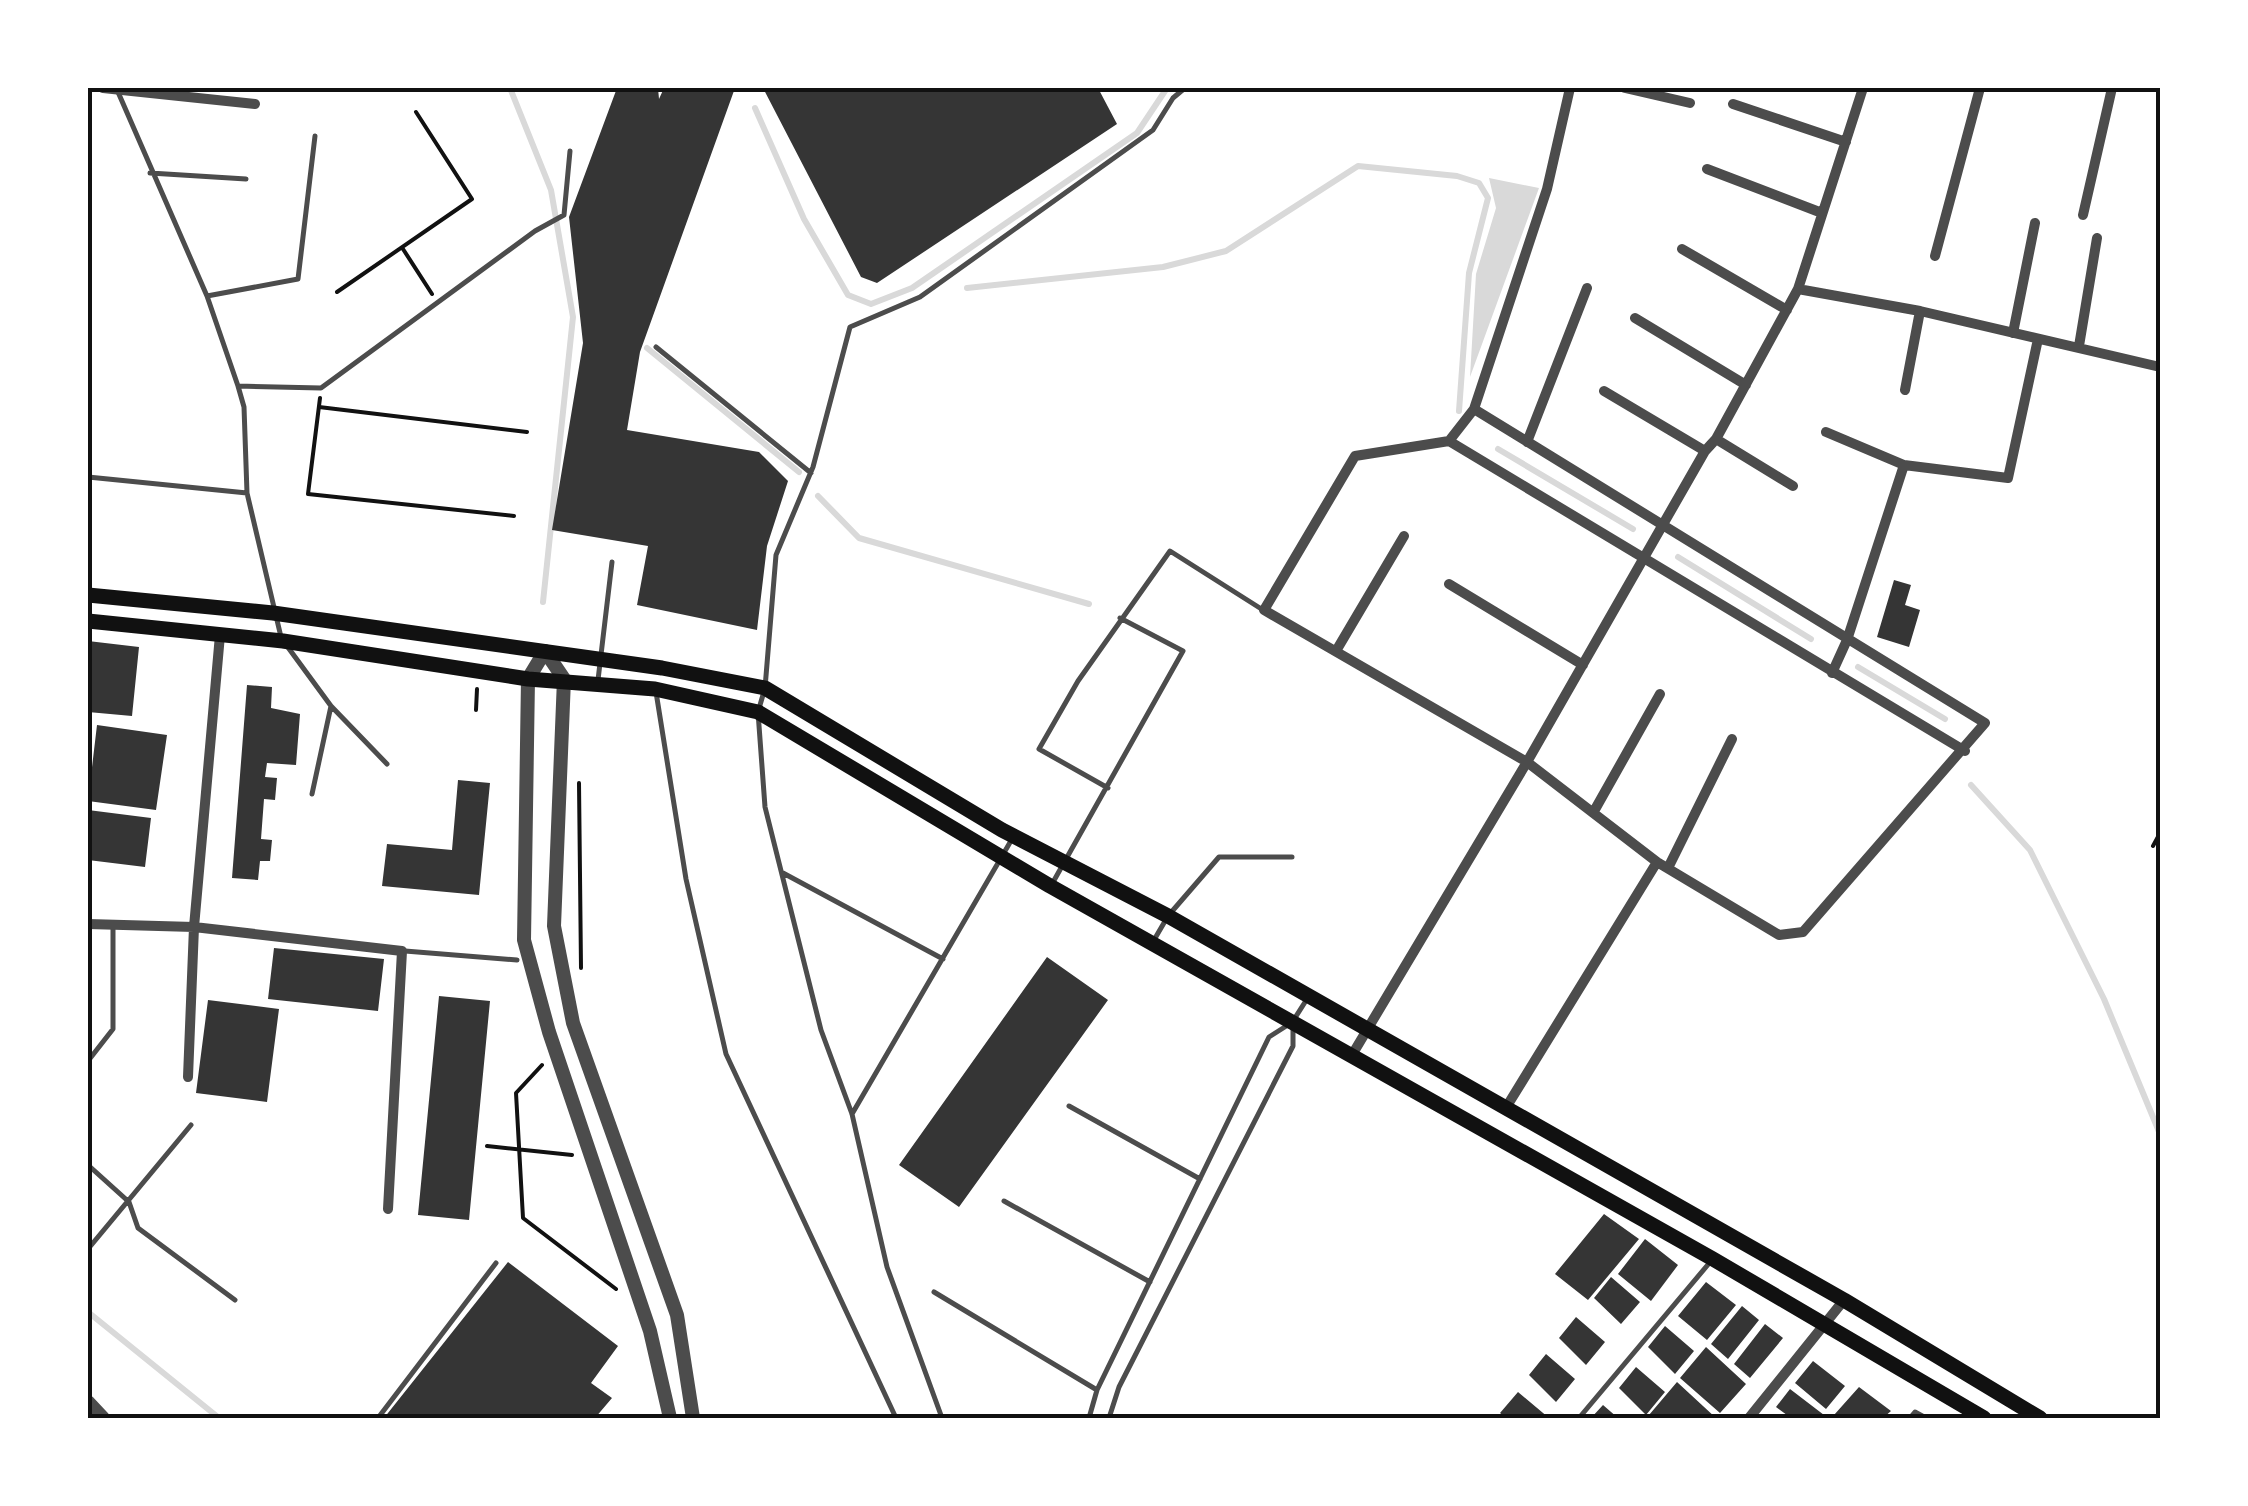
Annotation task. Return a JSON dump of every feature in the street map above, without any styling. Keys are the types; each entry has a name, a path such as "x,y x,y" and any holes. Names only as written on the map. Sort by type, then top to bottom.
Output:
{"main road":[{"path":"88,595 273,613 601,659 765,688 1064,865 1168,916 1507,1106 2040,1418"},
{"path":"88,621 282,640 528,679 655,688 758,712 1050,886 1827,1324 1964,1413 1984,1418"}],"street":[{"path":"103,88 255,104"},
{"path":"1448,441 1474,409 1548,189 1570,88"},
{"path":"1625,88 1690,103"},
{"path":"1352,1054 1528,762 1705,450 1716,439 1798,289 1862,88"},
{"path":"1935,256 1980,88"},
{"path":"2084,216 2112,88"},
{"path":"1733,104 1846,142"},
{"path":"1707,170 1822,214"},
{"path":"2013,333 2035,223"},
{"path":"2079,346 2097,238"},
{"path":"1682,249 1786,310"},
{"path":"1528,442 1587,288"},
{"path":"1798,289 1920,311 2160,367"},
{"path":"1904,390 1920,311"},
{"path":"1635,318 1746,385"},
{"path":"1826,432 1904,465 2008,478 2038,338"},
{"path":"1604,391 1705,450"},
{"path":"1474,409 1985,723 1965,751 1803,932 1780,936 1663,865 1528,762 1264,610 1356,456 1448,441 1965,751"},
{"path":"1716,439 1794,486"},
{"path":"1832,673 1848,640 1904,465"},
{"path":"1336,652 1404,536"},
{"path":"1448,584 1583,665"},
{"path":"188,1077 194,927 220,635"},
{"path":"670,1418 650,1332 549,1032 524,940 528,679 545,652 564,679 554,926 573,1023 676,1315 693,1418"},
{"path":"1593,813 1660,694"},
{"path":"1507,1106 1663,865 1732,739"},
{"path":"88,924 194,927 402,950 388,1208"},
{"path":"1749,1418 1844,1300"},
{"path":"88,1402 103,1418"}],"lane":[{"path":"117,88 150,173 207,296 238,386 244,407 247,493 282,640 331,706 387,764"},
{"path":"942,1418 886,1267 852,1114 821,1030 765,807 758,712 765,688 776,555 811,473 850,327 920,296 1153,130 1173,98 1185,88"},
{"path":"207,296 298,279 315,136"},
{"path":"238,386 322,388 536,231 564,216 570,151"},
{"path":"150,173 246,179"},
{"path":"656,347 811,473"},
{"path":"88,478 247,493"},
{"path":"1108,788 1039,749 1120,618 1170,551 1264,610"},
{"path":"598,683 612,562"},
{"path":"1050,886 1183,652 1120,618"},
{"path":"655,688 686,879 726,1054 896,1418"},
{"path":"312,794 331,706"},
{"path":"852,1114 1014,836"},
{"path":"1152,943 1168,916 1219,857 1292,857"},
{"path":"782,872 944,959"},
{"path":"88,1061 113,1029 113,926"},
{"path":"402,950 517,960"},
{"path":"1089,1418 1096,1390 1269,1037 1294,1022 1310,996"},
{"path":"1109,1418 1119,1387 1293,1046 1294,1022"},
{"path":"1069,1106 1200,1179"},
{"path":"88,1249 190,1124"},
{"path":"88,1165 130,1202 138,1228 235,1300"},
{"path":"1004,1201 1150,1282"},
{"path":"1580,1418 1713,1258"},
{"path":"378,1418 496,1263"},
{"path":"934,1292 1096,1390"},
{"path":"1910,1418 1915,1412 1926,1418"}],"path":[{"path":"337,292 472,199 416,112"},
{"path":"403,248 438,302"},
{"path":"322,388 308,494 514,516"},
{"path":"320,406 527,432"},
{"path":"579,768 577,887 582,980"},
{"path":"2153,846 2160,833"},
{"path":"549,1058 516,1093 523,1218 628,1298"},
{"path":"487,1146 581,1156"}],"shaded area":[{"path":"1489,178 1539,188 1470,377 1476,274 1496,208"}],"building":[{"path":"617,88 658,88 659,99 664,88 735,88 640,352 627,430 759,452 788,481 767,546 757,630 637,605 648,546 552,530 583,343 569,217"},
{"path":"763,88 1098,88 1117,124 877,283 861,277"},
{"path":"1894,580 1911,585 1905,605 1920,610 1909,647 1877,637"},
{"path":"88,641 139,647 132,716 88,712"},
{"path":"247,685 272,687 271,708 300,714 296,765 267,763 265,777 277,778 275,800 264,799 261,839 272,840 270,861 260,861 258,880 232,878"},
{"path":"97,725 167,735 156,810 88,801"},
{"path":"458,780 490,783 479,895 382,886 387,844 452,850"},
{"path":"88,810 151,818 145,867 88,860"},
{"path":"274,948 384,959 378,1011 268,999"},
{"path":"1047,957 1108,1000 959,1207 899,1165"},
{"path":"439,996 490,1001 469,1220 418,1215"},
{"path":"208,1000 279,1009 267,1102 196,1093"},
{"path":"1604,1214 1639,1239 1588,1300 1555,1274"},
{"path":"1645,1239 1678,1265 1651,1301 1618,1274"},
{"path":"508,1262 618,1346 591,1383 612,1398 595,1418 384,1418"},
{"path":"1611,1277 1640,1302 1621,1324 1594,1298"},
{"path":"1706,1282 1736,1305 1707,1340 1678,1316"},
{"path":"1742,1306 1759,1320 1728,1359 1711,1344"},
{"path":"1576,1317 1605,1342 1586,1365 1559,1338"},
{"path":"1765,1324 1783,1338 1750,1378 1734,1364"},
{"path":"1665,1326 1694,1351 1675,1374 1648,1347"},
{"path":"1706,1347 1746,1384 1720,1413 1680,1378"},
{"path":"1546,1354 1575,1379 1556,1402 1529,1375"},
{"path":"1813,1361 1845,1386 1826,1409 1795,1383"},
{"path":"1636,1367 1665,1392 1646,1415 1619,1388"},
{"path":"1677,1382 1716,1418 1649,1415"},
{"path":"1859,1387 1891,1411 1883,1418 1834,1415"},
{"path":"1790,1389 1824,1415 1791,1418 1776,1407"},
{"path":"1518,1392 1549,1418 1506,1418 1500,1413"},
{"path":"1603,1405 1618,1418 1591,1418"}],"waterway":[{"path":"510,88 551,190 573,317 543,602"},
{"path":"755,108 804,219 848,295 871,304 912,288 1137,133 1167,88"},
{"path":"967,288 1163,267 1226,251 1358,166 1457,176 1479,183 1488,198 1469,273 1459,411"},
{"path":"647,348 799,472"},
{"path":"1498,449 1633,529"},
{"path":"818,496 859,538 1089,604"},
{"path":"1678,557 1811,639"},
{"path":"1858,667 1945,719"},
{"path":"1971,785 2030,850 2104,999 2160,1134"},
{"path":"88,1312 219,1418"}]}
